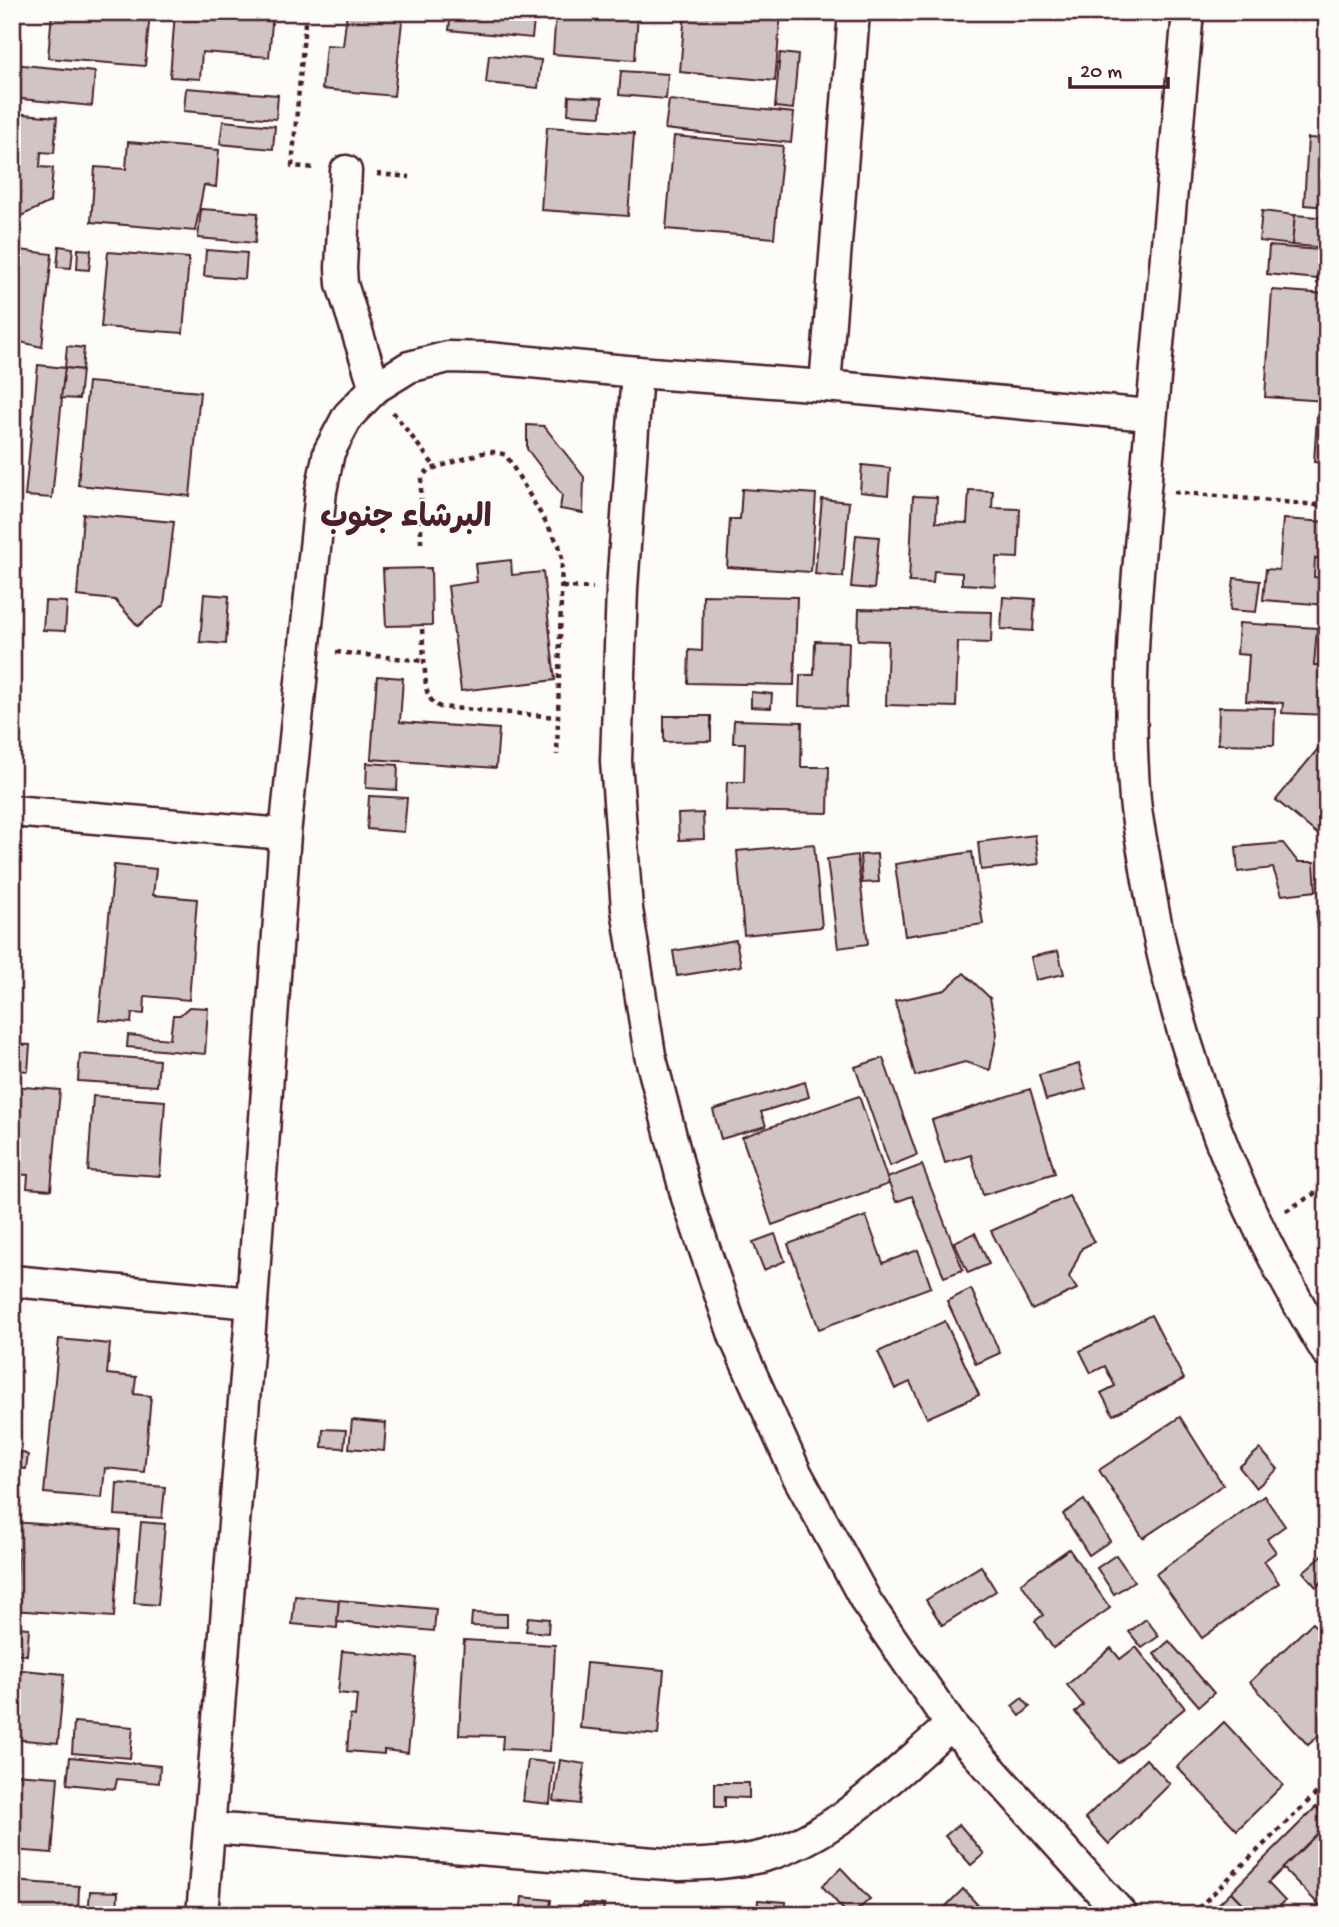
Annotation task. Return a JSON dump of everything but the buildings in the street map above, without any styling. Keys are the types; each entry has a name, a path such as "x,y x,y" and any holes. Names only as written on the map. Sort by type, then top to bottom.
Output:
{"street":[{"path":"825,386 854,12"},
{"path":"1188,12 1139,544 1132,680 1135,801 1156,928 1188,1052 1233,1174 1288,1290 1327,1352"},
{"path":"346,171 342,284 375,388"},
{"path":"202,1915 252,1303 285,834 321,491 329,452 348,416 375,388 409,367 448,357 488,358 1150,415"},
{"path":"637,372 622,589 616,761 627,909 650,1055 687,1198 740,1350 796,1473 867,1603 951,1725 1122,1915"},
{"path":"12,811 285,834"},
{"path":"12,1281 252,1303"},
{"path":"209,1828 680,1864 723,1864 766,1856 805,1840 833,1823 951,1725"}],"path":[{"path":"306,12 292,166 410,177"},
{"path":"375,388 435,467"},
{"path":"421,543 423,476 435,467 486,452 506,455 559,545 562,559 557,755"},
{"path":"1145,489 1327,506"},
{"path":"422,629 428,696 440,707 558,717"},
{"path":"304,649 424,661"},
{"path":"1259,1228 1327,1186"},
{"path":"1191,1915 1327,1783"}],"district":[{"name":"البرشاء جنوب","path":"406,520"}]}
